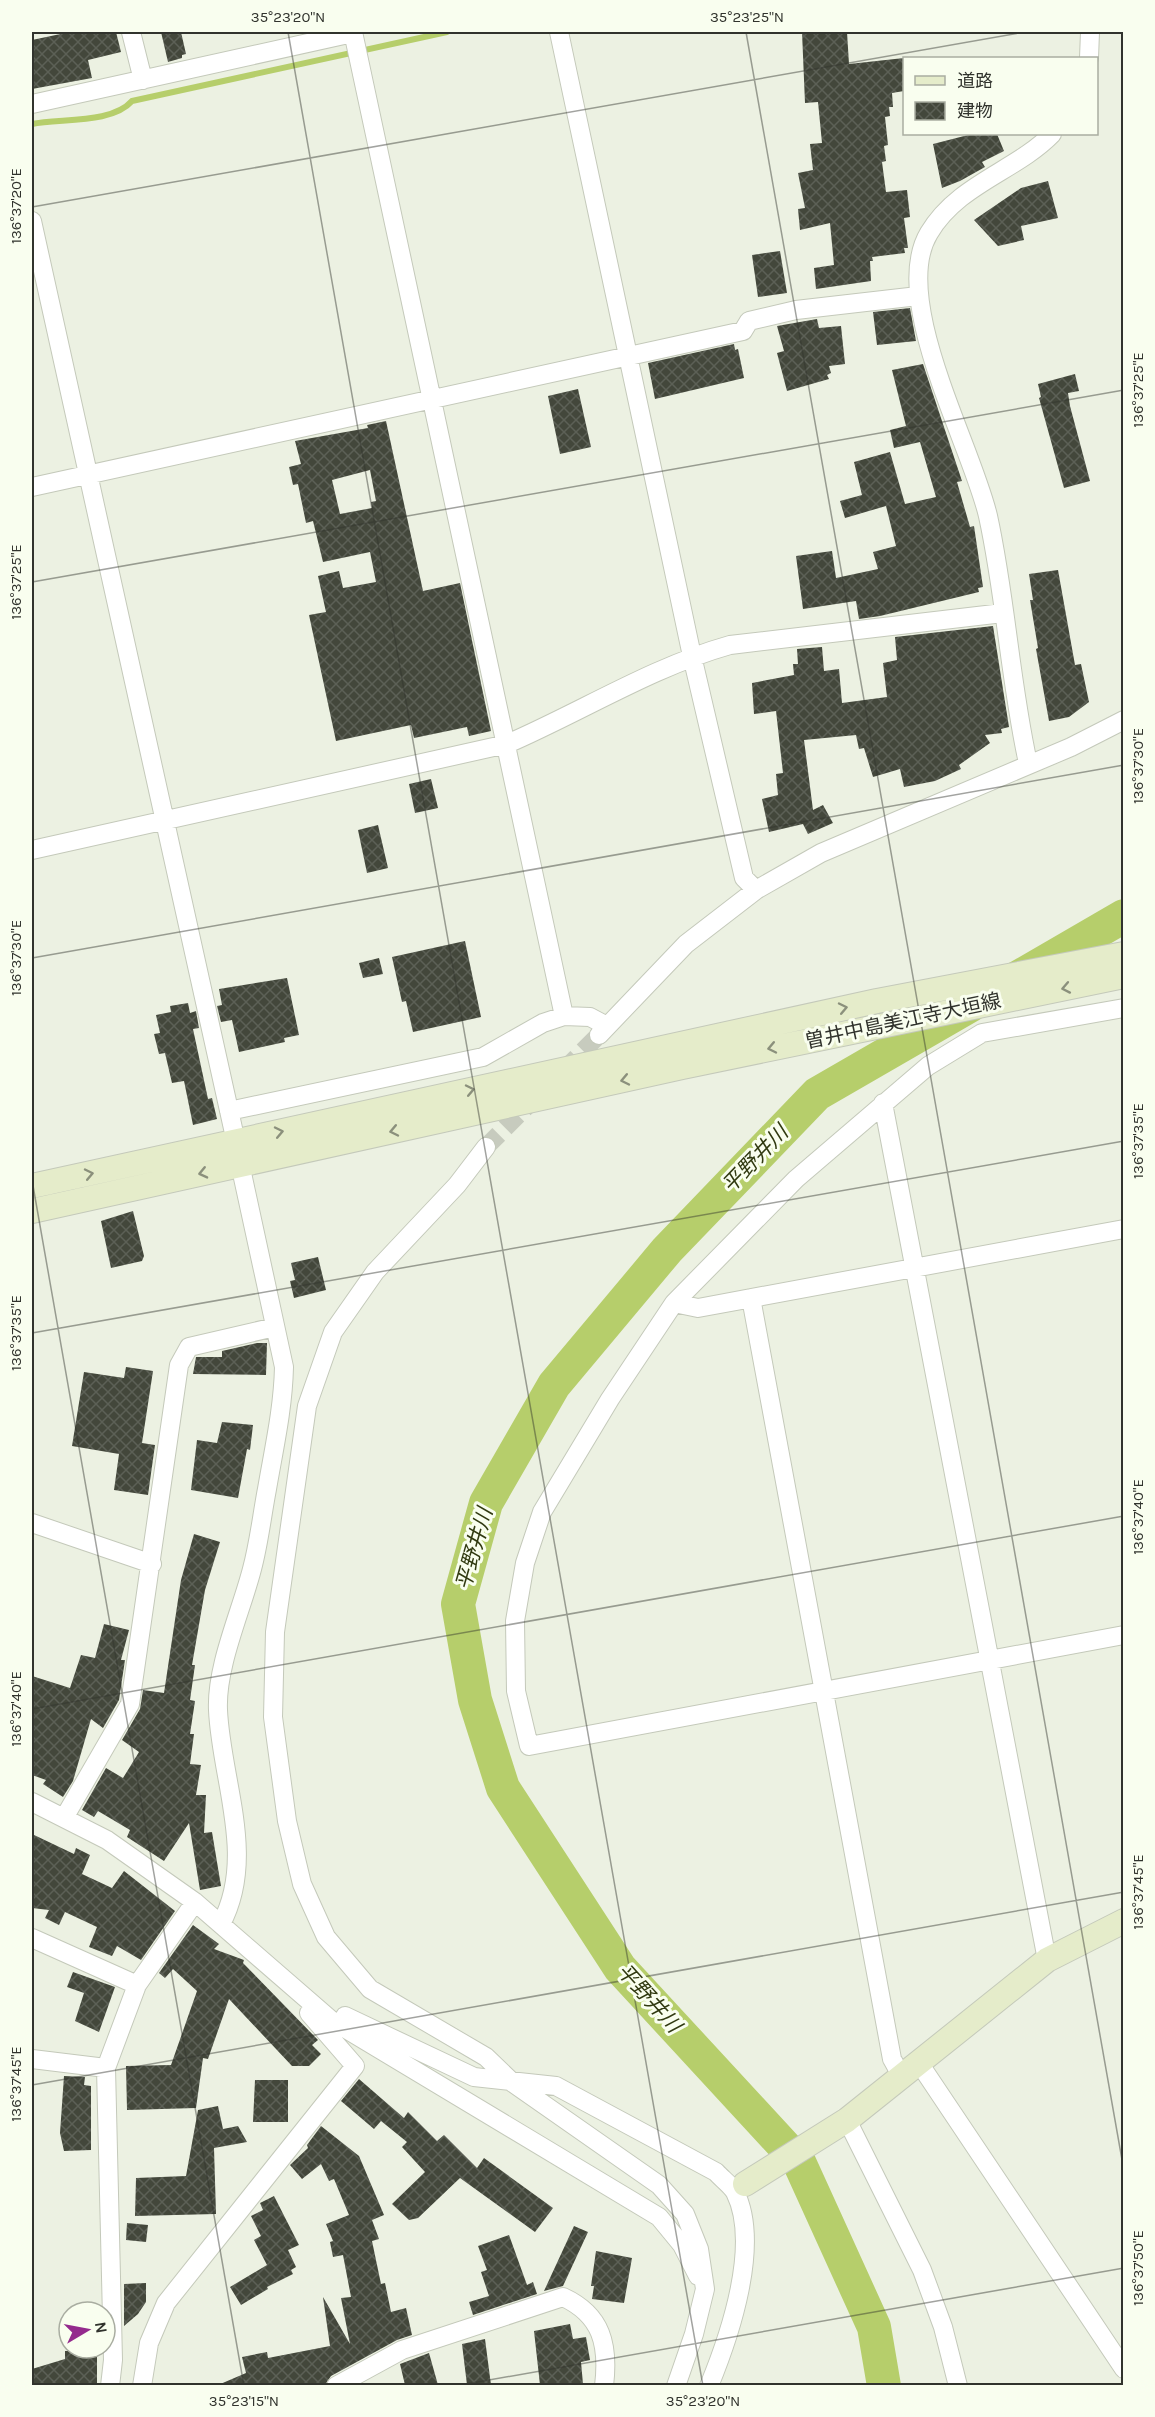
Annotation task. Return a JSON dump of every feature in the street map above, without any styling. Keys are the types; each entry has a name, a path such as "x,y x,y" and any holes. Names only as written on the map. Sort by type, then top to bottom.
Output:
{"main road":[{"name":"曽井中島美江寺大垣線","path":"238,1153 683,1043 877,1001 1124,954"},
{"name":"曽井中島美江寺大垣線","path":"238,1153 682,1067 1124,976"},
{"path":"32,1186 238,1153"},
{"path":"32,1211 238,1153"},
{"path":"740,2188 843,2123 1047,1960 1124,1921"}],"street":[{"path":"131,32 143,80"},
{"path":"559,32 630,355 692,656 744,878 756,890"},
{"path":"1089,57 1090,32"},
{"path":"32,104 143,80 285,40 354,34 564,1016"},
{"path":"1028,764 1016,705 988,515 934,360 918,296 918,269 927,234 949,206 1051,135"},
{"path":"32,221 284,1367 283,1399 253,1566 222,1676 218,1710 235,1813 232,1904 220,1924"},
{"path":"32,487 743,331 748,321 796,309 918,296"},
{"path":"32,850 507,744 559,722 692,656 730,645 1003,613"},
{"path":"229,1111 483,1057 543,1023 564,1016 590,1017 603,1030 686,944 756,890 821,853 1071,747 1124,720"},
{"path":"1124,1008 982,1033 928,1066 796,1179 674,1303 610,1399 542,1512 525,1563 515,1621 516,1691 529,1746 1124,1635"},
{"path":"883,1103 1047,1960"},
{"path":"486,1147 456,1185 375,1272 333,1332 307,1406 295,1477 275,1632 273,1717 286,1821 302,1884 326,1937 370,1989 486,2057 513,2083 658,2185 685,2214 699,2249 705,2289 694,2334 676,2385"},
{"path":"674,1303 698,1308 1124,1229"},
{"path":"751,1298 892,2059 910,2070 1124,2368"},
{"path":"64,1818 130,1704 179,1365 189,1347 275,1327"},
{"path":"32,1523 152,1564"},
{"path":"32,1802 107,1840 195,1902 331,2020 659,2217 682,2246 705,2289"},
{"path":"110,2385 113,2360 106,2068 137,1985 195,1902"},
{"path":"32,1938 137,1985"},
{"path":"302,1997 474,2077 556,2086 716,2172 740,2188 745,2229 746,2266 709,2385"},
{"path":"142,2385 149,2343 166,2303 355,2066 307,2011 302,1997"},
{"path":"32,2059 106,2068"},
{"path":"843,2123 922,2270 943,2327 958,2385"},
{"path":"336,2385 402,2350 563,2297 583,2307 603,2336 608,2358 604,2385"}],"building":[{"path":"70,32 116,32 121,52 88,60 92,78 32,89 32,40"},
{"path":"161,32 181,32 186,54 182,55 182,58 168,62"},
{"path":"802,32 847,32 849,64 903,58 903,91 892,93 893,107 889,107 890,116 885,117 888,145 884,146 886,161 882,162 886,192 907,190 910,217 904,218 908,248 904,248 905,253 872,257 873,261 870,261 871,281 816,289 814,268 834,265 830,223 800,230 798,209 805,208 798,173 813,170 810,144 822,143 818,102 805,103"},
{"path":"968,135 997,135 1004,151 982,162 985,167 942,188 933,144"},
{"path":"1048,181 1058,218 1021,226 1024,240 998,246 974,220 1021,188"},
{"path":"780,251 787,293 758,297 752,255"},
{"path":"910,308 916,341 877,345 873,312"},
{"path":"817,319 819,328 841,326 845,364 829,366 831,373 827,375 829,379 787,391 777,353 784,351 777,326"},
{"path":"734,344 735,350 738,349 744,378 655,399 648,363"},
{"path":"923,364 962,481 957,482 970,527 974,526 983,587 978,588 979,592 859,619 856,601 803,609 796,556 832,551 836,578 878,569 873,552 896,546 886,506 845,518 840,501 862,495 854,462 890,452 905,504 936,497 920,442 894,448 890,430 906,426 892,370"},
{"path":"1075,374 1079,391 1068,393 1090,481 1064,488 1039,398 1041,397 1038,384"},
{"path":"578,389 591,447 560,454 548,396"},
{"path":"386,421 423,591 460,583 491,731 469,736 467,727 414,738 411,725 336,741 309,615 326,612 318,576 339,571 343,588 376,582 370,552 323,562 313,521 306,523 298,484 293,485 289,467 301,464 295,441 368,428 367,425","holes":["370,470 376,501 371,502 372,508 340,514 332,480"]},
{"path":"1058,570 1075,665 1081,664 1089,702 1069,717 1049,721 1036,649 1038,648 1030,600 1033,600 1029,574"},
{"path":"993,626 1009,727 1001,729 1002,733 985,735 990,743 959,765 961,769 935,781 904,787 900,769 873,777 864,748 859,749 856,735 804,740 813,810 823,805 833,823 808,834 803,824 769,832 762,799 778,795 776,774 783,773 776,711 754,714 752,683 794,675 793,664 798,664 797,649 822,647 824,671 839,669 842,703 887,697 883,663 897,660 895,637"},
{"path":"431,779 438,808 415,813 409,784"},
{"path":"378,825 388,868 367,873 358,830"},
{"path":"465,941 481,1017 413,1032 406,1001 402,1002 392,957"},
{"path":"379,958 383,974 363,978 359,963"},
{"path":"287,978 299,1035 284,1038 285,1042 239,1052 232,1020 221,1022 217,1006 222,1005 219,989"},
{"path":"188,1003 190,1013 196,1011 199,1028 193,1029 208,1099 212,1098 217,1119 193,1125 184,1081 172,1083 165,1053 159,1054 154,1034 160,1033 156,1015 171,1012 170,1006"},
{"path":"133,1211 144,1256 142,1261 111,1268 101,1221"},
{"path":"318,1257 326,1290 294,1298 290,1281 295,1280 291,1263"},
{"path":"267,1343 266,1375 193,1374 196,1357 222,1357 222,1351"},
{"path":"126,1367 153,1371 142,1443 155,1445 148,1495 114,1490 119,1454 72,1446 84,1372 124,1378"},
{"path":"222,1422 253,1425 250,1450 247,1449 238,1498 191,1490 197,1440 217,1443"},
{"path":"194,1534 220,1542 205,1590 192,1665 195,1665 190,1700 195,1701 190,1734 194,1734 190,1764 201,1765 196,1795 206,1795 204,1833 212,1832 221,1886 200,1890 189,1823 164,1861 127,1837 130,1830 98,1811 94,1817 82,1810 106,1768 123,1778 139,1752 122,1740 140,1709 143,1690 164,1693 181,1580"},
{"path":"104,1624 129,1630 121,1660 125,1660 119,1700 103,1728 91,1719 73,1781 63,1797 43,1784 46,1780 32,1775 32,1676 70,1688 81,1655 95,1658"},
{"path":"32,1834 74,1854 76,1848 90,1855 82,1874 112,1888 124,1871 175,1911 141,1960 117,1946 112,1956 89,1947 97,1927 65,1912 59,1925 45,1918 49,1910 32,1908"},
{"path":"193,1925 219,1944 214,1949 244,1960 243,1963 318,2040 312,2045 321,2054 309,2066 292,2066 229,1999 208,2059 203,2058 196,2108 127,2110 126,2066 171,2065 197,1991 173,1969 165,1978 159,1973"},
{"path":"73,1972 115,1987 99,2032 75,2021 84,1993 67,1987"},
{"path":"64,2076 85,2077 84,2085 91,2086 91,2150 64,2151 60,2133"},
{"path":"359,2079 404,2118 408,2112 437,2141 444,2135 477,2168 484,2158 553,2208 535,2232 460,2178 418,2218 409,2220 392,2204 425,2172 402,2147 407,2142 381,2121 374,2129 341,2101"},
{"path":"255,2080 288,2080 288,2122 253,2122"},
{"path":"218,2106 223,2129 238,2126 247,2142 214,2148 216,2214 135,2216 136,2178 186,2176 198,2110"},
{"path":"321,2126 359,2156 384,2215 372,2220 379,2239 372,2241 381,2284 385,2283 391,2312 406,2308 412,2335 397,2340 331,2376 325,2385 218,2385 246,2373 242,2357 267,2352 268,2358 330,2346 323,2297 350,2344 341,2298 351,2297 343,2255 333,2257 330,2242 333,2241 326,2224 349,2215 334,2179 329,2181 321,2164 302,2179 290,2165 308,2148 307,2145"},
{"path":"274,2196 299,2245 288,2250 296,2267 291,2270 293,2274 267,2287 268,2289 241,2305 230,2287 267,2265 254,2240 261,2236 251,2216 263,2210 260,2203"},
{"path":"127,2223 148,2225 146,2242 126,2240"},
{"path":"574,2226 588,2232 563,2286 544,2291"},
{"path":"509,2235 527,2285 533,2282 537,2294 473,2315 469,2302 489,2296 481,2272 487,2270 478,2246"},
{"path":"596,2251 632,2258 624,2303 592,2299 594,2286 591,2286"},
{"path":"146,2283 146,2302 138,2314 124,2326 124,2284"},
{"path":"570,2324 573,2339 586,2337 590,2360 581,2362 583,2384 540,2385 534,2331"},
{"path":"485,2339 491,2385 467,2385 462,2344"},
{"path":"429,2353 438,2385 405,2385 400,2364"},
{"path":"62,2360 97,2360 97,2385 32,2385 32,2369"}],"waterway":[{"path":"32,124 99,117 123,108 132,101 447,32"},
{"name":"平野井川","path":"1017,978 1124,916"},
{"name":"平野井川","path":"884,2386 874,2327 799,2162 620,1968 503,1788 475,1700 458,1604 486,1503 554,1385 667,1250 817,1094 971,1005"}],"tunnel":[{"path":"564,1070 599,1035"},
{"path":"486,1147 533,1100"}]}
